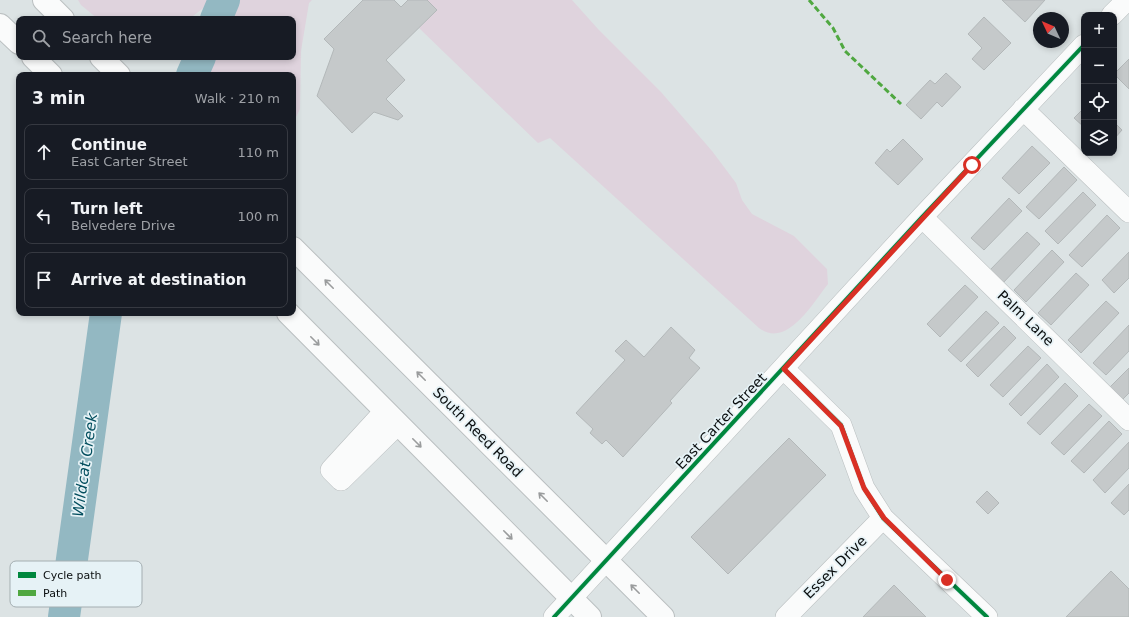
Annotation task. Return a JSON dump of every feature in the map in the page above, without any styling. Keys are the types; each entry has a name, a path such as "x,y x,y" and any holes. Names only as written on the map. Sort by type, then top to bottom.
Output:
{"main road":[{"path":"44,0 60,16"},
{"path":"0,24 16,40"},
{"path":"36,60 48,72"},
{"path":"104,60 116,72"},
{"name":"South Reed Road","path":"296,251 663,617"},
{"path":"291,316 590,617"}],"street":[{"name":"East Carter Street","path":"554,617 784,369 922,217 1081,48"},
{"path":"1024,109 1129,212"},
{"name":"Palm Lane","path":"922,217 1129,420"},
{"path":"784,369 841,426 864,488 884,518 987,617"},
{"name":"Essex Drive","path":"786,617 884,518"}],"shaded area":[{"path":"78,0 214,0 193,16 94,16 81,5"},
{"path":"224,0 312,0 309,3 301,51 300,109 296,117 296,72 193,72 199,60 296,60 296,16 217,16"},
{"path":"427,0 572,0 598,29 661,92 712,151 736,183 742,200 752,214 794,236 827,269 828,284 807,312 789,328 779,333 769,333 759,328 550,138 538,143 419,28 437,10"}],"building":[{"path":"363,0 394,0 401,7 408,0 427,0 437,10 386,60 405,80 386,99 403,116 398,120 374,112 352,133 317,96 334,49 324,39"},
{"path":"1002,0 1045,0 1025,22"},
{"path":"984,17 1011,43 984,70 972,59 982,48 968,34"},
{"path":"1129,59 1129,89 1117,77 1117,71"},
{"path":"946,73 961,87 942,107 937,102 921,119 906,105 930,80 935,84"},
{"path":"1081,111 1081,124 1074,118"},
{"path":"1117,125 1122,130 1117,136"},
{"path":"903,139 923,159 898,185 875,163 887,149 890,152"},
{"path":"1032,146 1050,163 1019,194 1002,178"},
{"path":"1064,167 1077,180 1039,219 1026,207"},
{"path":"1083,192 1096,205 1058,244 1045,231"},
{"path":"1009,198 1022,211 984,250 971,238"},
{"path":"1107,215 1120,228 1082,267 1069,255"},
{"path":"1027,232 1040,244 1002,284 989,271"},
{"path":"1052,250 1064,262 1026,302 1014,290"},
{"path":"1129,252 1129,278 1114,293 1102,280"},
{"path":"1076,273 1089,285 1051,325 1038,313"},
{"path":"965,285 978,297 940,337 927,324"},
{"path":"1106,301 1119,313 1081,353 1068,340"},
{"path":"986,311 999,323 961,362 948,350"},
{"path":"1129,325 1129,351 1106,375 1093,363"},
{"path":"1004,326 1016,338 978,377 966,365"},
{"path":"671,327 695,350 689,358 700,368 670,401 672,403 623,457 606,440 602,444 590,433 593,429 576,413 625,360 615,351 626,340 644,357"},
{"path":"1028,346 1041,358 1003,397 990,385"},
{"path":"1047,364 1059,377 1021,416 1009,404"},
{"path":"1129,368 1129,393 1123,399 1110,387"},
{"path":"1065,383 1078,396 1040,435 1027,423"},
{"path":"1089,404 1102,416 1064,455 1051,443"},
{"path":"1109,421 1122,434 1084,473 1071,461"},
{"path":"789,438 826,475 728,574 691,537"},
{"path":"1129,442 1129,468 1105,493 1093,480"},
{"path":"1129,484 1129,510 1124,515 1111,503"},
{"path":"987,491 999,503 988,514 976,502"},
{"path":"1111,571 1129,589 1129,617 1066,617"},
{"path":"894,585 926,617 863,617"}],"waterway":[{"name":"Wildcat Creek","path":"217,16 224,0"},
{"name":"Wildcat Creek","path":"193,72 199,60"},
{"name":"Wildcat Creek","path":"72,561 106,316"},
{"name":"Wildcat Creek","path":"64,617 65,607"}],"marked path":[{"path":"809,0 833,28 845,51 901,104"}],"cycle path":[{"path":"554,617 922,217 1081,48"},
{"path":"784,369 841,425 864,488 883,518 987,617"}],"route":[{"path":"947,580 884,518 864,488 841,426 784,369 922,217 972,165"}]}
